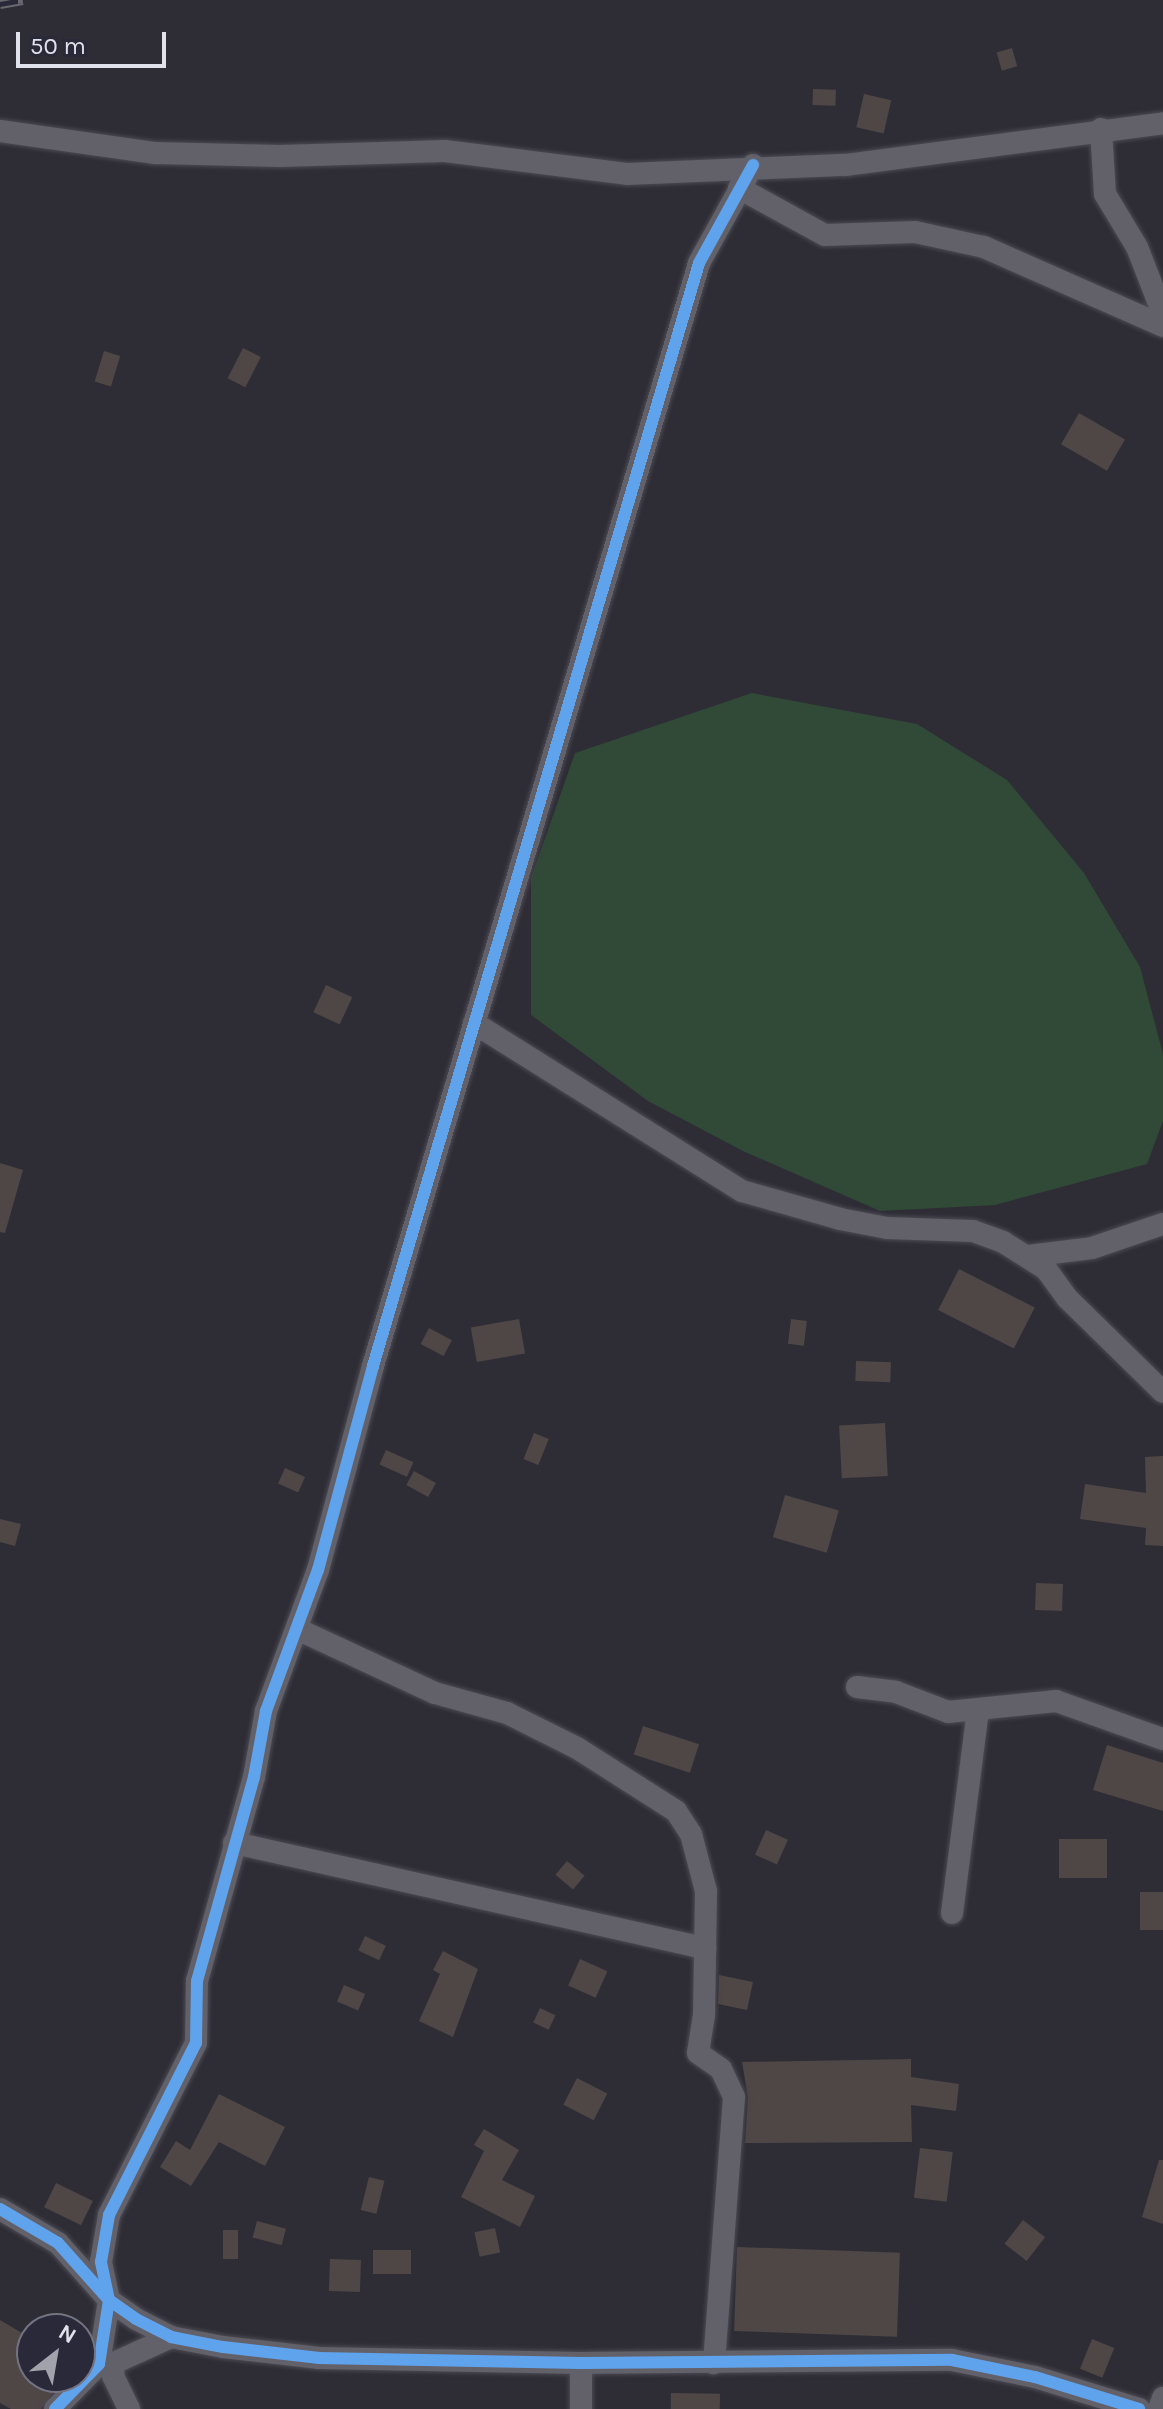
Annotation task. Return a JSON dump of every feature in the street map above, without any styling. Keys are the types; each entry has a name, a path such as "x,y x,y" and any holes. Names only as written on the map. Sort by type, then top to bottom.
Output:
{"street":[{"path":"0,131 216,156 445,151 627,174 753,165 846,165 925,157 1101,129 1163,123"},
{"path":"1101,129 1105,194 1137,247 1163,314"},
{"path":"129,2409 106,2364 109,2300 101,2262 109,2215 196,2043 197,1981 266,1711 297,1629 699,263 753,165"},
{"path":"739,188 825,235 915,232 984,247 1163,326"},
{"path":"474,1023 742,1191 871,1225 973,1231 1028,1256 1163,1392"},
{"path":"1028,1256 1092,1248 1161,1228"},
{"path":"297,1629 435,1693 507,1713 605,1763 676,1811 701,1859 705,1948 698,2053 721,2069 734,2097 714,2363"},
{"path":"857,1687 896,1692 933,1710 978,1710 1056,1701 1163,1739"},
{"path":"952,1913 978,1710"},
{"path":"234,1843 705,1948"},
{"path":"0,2209 58,2243 109,2300 171,2337 319,2358 581,2363 952,2360 1035,2377 1139,2409"},
{"path":"55,2409 106,2364 171,2337"},
{"path":"581,2363 581,2409"},
{"path":"1159,2409 1163,2398"}],"green space":[{"path":"752,693 917,724 1007,780 1084,873 1140,967 1163,1054 1163,1121 1147,1164 995,1205 880,1211 743,1151 648,1101 531,1015 531,878 575,753"}],"building":[{"path":"1012,48 1017,66 1002,71 997,52"},
{"path":"813,89 836,90 835,106 812,105"},
{"path":"864,94 891,100 884,133 856,127"},
{"path":"243,348 261,357 245,387 228,378"},
{"path":"104,351 120,356 111,387 95,382"},
{"path":"1079,413 1125,440 1107,471 1061,444"},
{"path":"326,985 352,997 340,1024 313,1012"},
{"path":"0,1163 23,1170 5,1233 0,1232"},
{"path":"959,1269 1035,1308 1014,1349 938,1310"},
{"path":"519,1319 525,1353 477,1362 471,1328"},
{"path":"791,1319 807,1321 804,1346 788,1344"},
{"path":"429,1328 452,1340 444,1356 421,1344"},
{"path":"856,1361 891,1362 890,1382 855,1381"},
{"path":"885,1423 888,1476 842,1478 839,1425"},
{"path":"534,1433 549,1439 538,1465 524,1459"},
{"path":"386,1450 413,1462 407,1477 379,1465"},
{"path":"1163,1456 1163,1546 1145,1545 1146,1528 1080,1519 1085,1484 1146,1493 1145,1457"},
{"path":"285,1468 305,1477 298,1492 278,1484"},
{"path":"414,1471 436,1483 428,1497 406,1485"},
{"path":"785,1495 839,1510 827,1553 773,1537"},
{"path":"0,1519 21,1524 15,1546 0,1542"},
{"path":"1036,1583 1063,1584 1062,1611 1035,1610"},
{"path":"643,1726 699,1744 690,1773 634,1755"},
{"path":"1107,1745 1163,1763 1163,1811 1093,1790"},
{"path":"766,1830 788,1840 777,1864 755,1855"},
{"path":"1059,1839 1107,1839 1107,1878 1059,1878"},
{"path":"567,1861 585,1876 573,1890 555,1875"},
{"path":"1140,1892 1163,1892 1163,1930 1140,1930"},
{"path":"365,1936 386,1946 379,1960 358,1951"},
{"path":"443,1951 478,1969 453,2037 419,2021 440,1974 433,1970"},
{"path":"580,1959 607,1971 596,1998 568,1985"},
{"path":"719,1975 753,1982 747,2010 718,2004"},
{"path":"344,1985 365,1994 358,2011 337,2002"},
{"path":"540,2008 555,2015 549,2030 533,2023"},
{"path":"911,2059 911,2077 959,2084 956,2111 911,2105 912,2142 745,2143 748,2098 742,2062"},
{"path":"577,2078 607,2093 594,2120 563,2105"},
{"path":"219,2094 285,2127 265,2166 219,2142 191,2186 160,2167 176,2141 190,2150"},
{"path":"484,2129 519,2150 502,2180 535,2196 520,2227 461,2197 484,2151 474,2145"},
{"path":"920,2148 953,2152 947,2202 914,2198"},
{"path":"1159,2160 1163,2160 1163,2224 1142,2217"},
{"path":"369,2177 385,2181 376,2214 361,2210"},
{"path":"56,2183 93,2201 81,2225 44,2207"},
{"path":"1023,2220 1045,2237 1027,2261 1005,2244"},
{"path":"257,2221 286,2229 282,2245 253,2237"},
{"path":"495,2228 500,2252 480,2257 474,2232"},
{"path":"223,2230 238,2230 238,2259 223,2259"},
{"path":"737,2247 900,2253 897,2337 734,2331"},
{"path":"373,2250 411,2250 411,2274 373,2274"},
{"path":"330,2259 361,2260 360,2292 329,2291"},
{"path":"0,2320 16,2330 16,2393 53,2393 41,2409 11,2409 0,2403"},
{"path":"1092,2339 1114,2348 1102,2378 1080,2369"},
{"path":"671,2393 720,2394 720,2409 671,2409"}],"railway":[{"path":"0,4 23,0"}],"cycle path":[{"path":"55,2409 99,2364 109,2300 101,2262 109,2215 196,2043 197,1981 254,1777 266,1711 318,1570 373,1366 699,263 753,165"},
{"path":"0,2209 58,2243 109,2300 136,2319 171,2337 223,2347 319,2358 581,2363 952,2360 1035,2377 1139,2409"}]}
